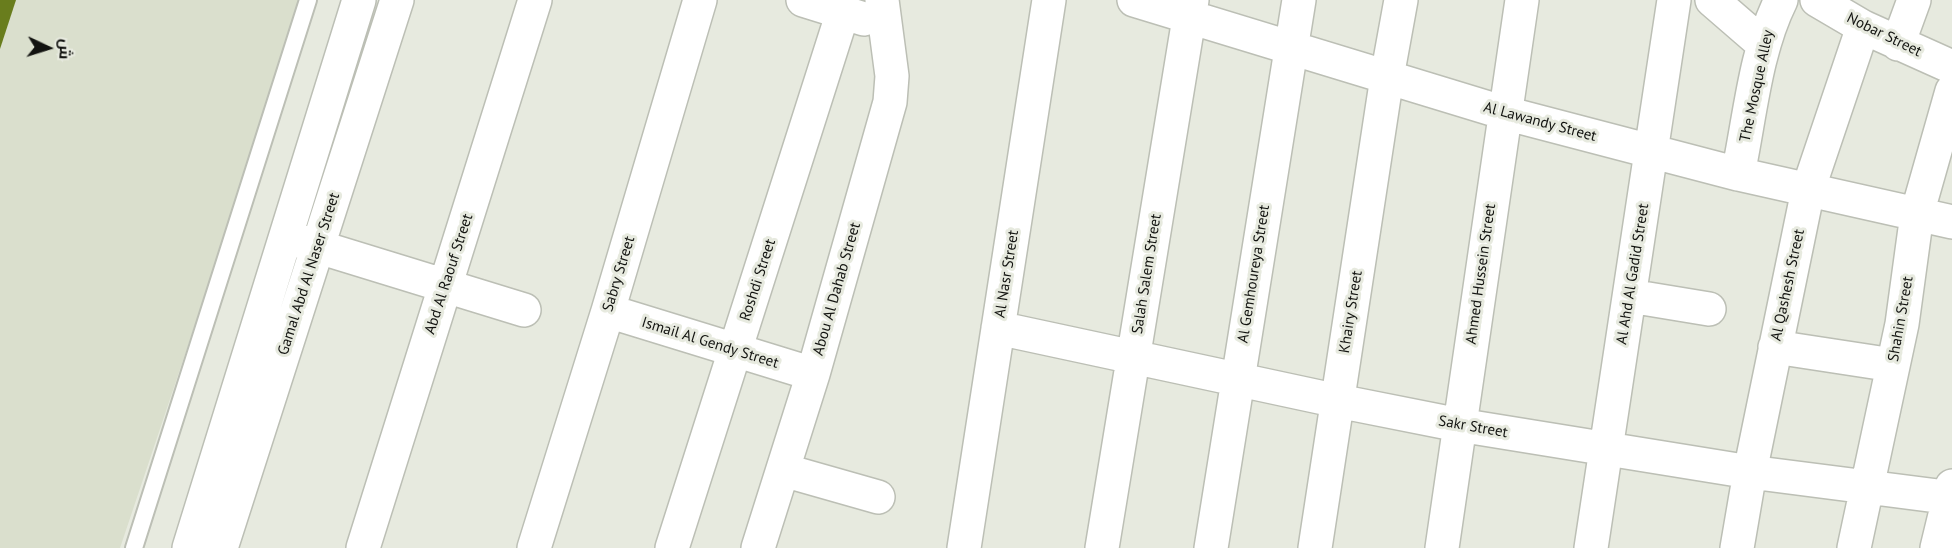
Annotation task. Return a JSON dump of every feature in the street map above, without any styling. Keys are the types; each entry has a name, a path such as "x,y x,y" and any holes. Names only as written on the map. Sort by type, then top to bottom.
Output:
{"street":[{"path":"189,548 359,0"},
{"name":"Gamal Abd Al Naser Street","path":"221,548 397,0"},
{"name":"Abd Al Raouf Street","path":"363,548 535,0"},
{"name":"Sabry Street","path":"534,548 608,311 700,0"},
{"path":"803,0 843,12 884,13"},
{"name":"Al Nasr Street","path":"964,548 1049,0"},
{"name":"Al Lawandy Street","path":"1134,0 1191,8 1290,47 1504,113 1738,174 1952,222"},
{"name":"Al Gemhoureya Street","path":"1211,548 1299,0"},
{"name":"Khairy Street","path":"1315,548 1387,77 1401,0"},
{"name":"Ahmed Hussein Street","path":"1442,548 1522,0"},
{"name":"Al Ahd Al Gadid Street","path":"1592,548 1674,0"},
{"path":"1712,0 1764,45"},
{"name":"The Mosque Alley","path":"1738,174 1764,45 1781,0"},
{"name":"Nobar Street","path":"1817,0 1863,27 1952,67"},
{"path":"1898,44 1914,0"},
{"name":"Salah Salem Street","path":"1102,548 1191,8"},
{"name":"Roshdi Street","path":"672,548 843,12"},
{"name":"Abou Al Dahab Street","path":"758,548 813,374 890,102 892,76 884,13"},
{"name":"Al Qashesh Street","path":"1737,548 1750,472 1808,190 1863,27"},
{"name":"Shahin Street","path":"1854,548 1908,286 1917,214 1952,91"},
{"path":"286,237 524,309"},
{"path":"1630,296 1709,309"},
{"name":"Ismail Al Gendy Street","path":"608,311 813,374"},
{"name":"Sakr Street","path":"999,328 1459,425 1750,472 1867,488 1951,494"},
{"path":"1775,347 1893,365"},
{"path":"783,470 878,497"},
{"path":"1937,548 1951,494"}],"lane":[{"path":"134,548 308,0"}],"shaded area":[{"path":"0,0 304,0 120,548 0,548"}],"building":[{"path":"0,0 16,0 0,49"}]}
